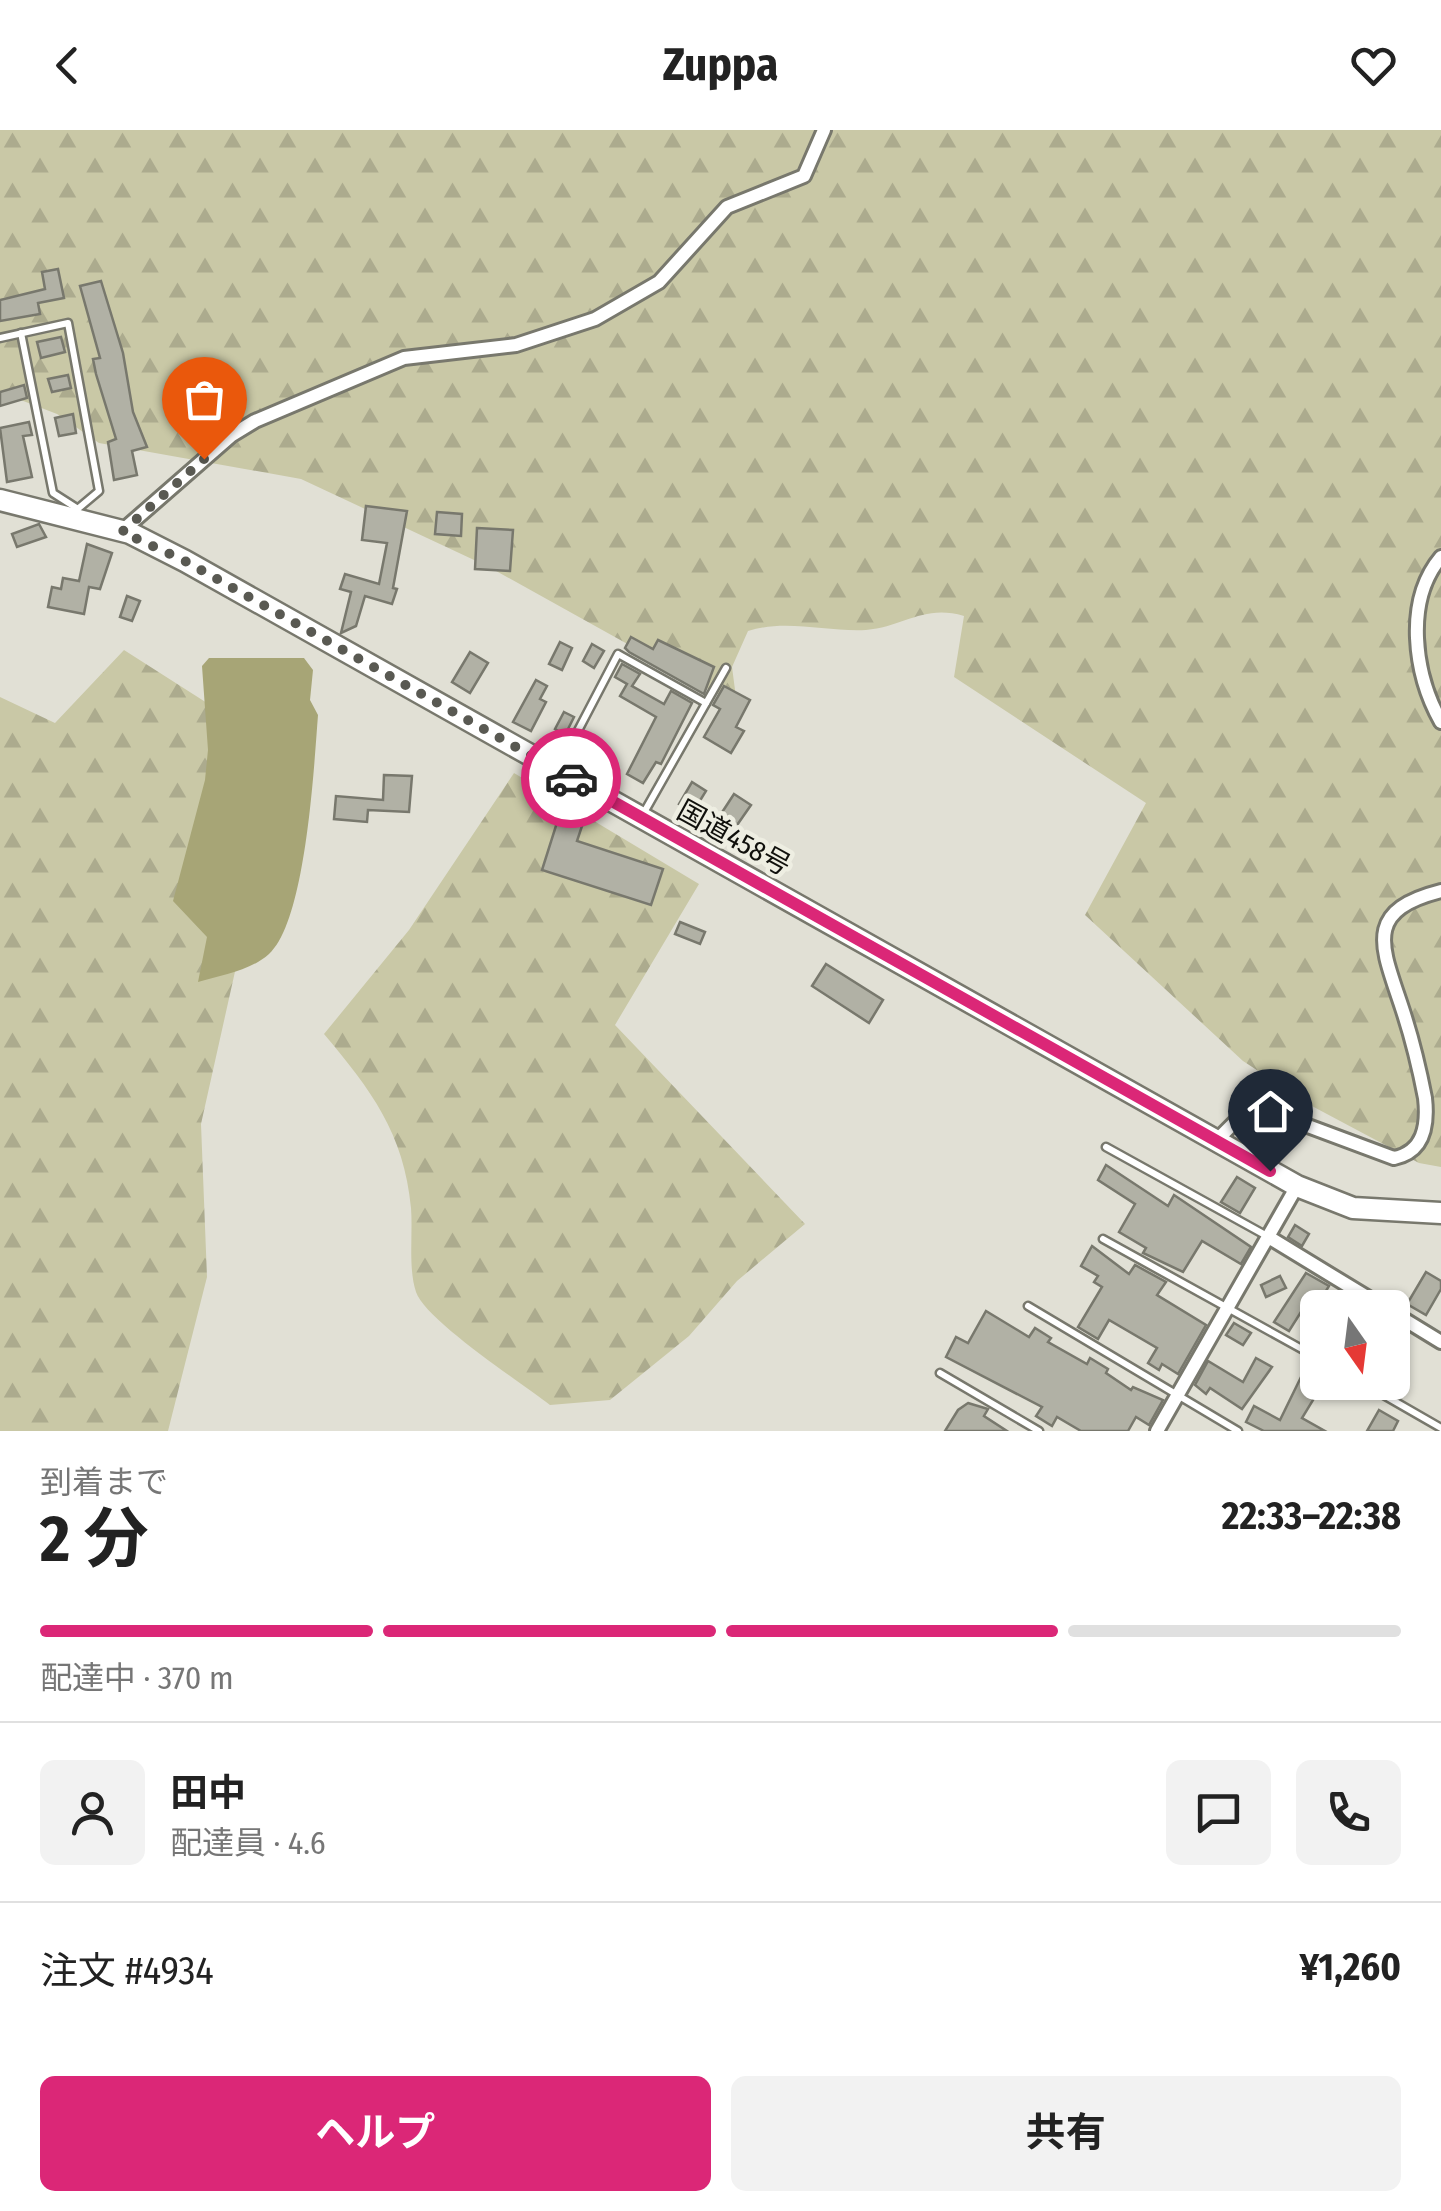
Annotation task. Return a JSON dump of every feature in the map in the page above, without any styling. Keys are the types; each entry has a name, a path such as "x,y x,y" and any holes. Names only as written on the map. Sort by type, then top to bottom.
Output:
{"highway":[{"name":"国道458号","path":"0,500 73,513 185,561 1297,1186 1353,1208 1441,1213"}],"street":[{"path":"122,532 232,435 255,421 404,358 516,345 552,336 642,293 659,282 727,207 804,176 824,130"},
{"path":"1441,557 1421,591 1416,615 1427,685 1441,722"},
{"path":"1217,1140 1247,1110 1262,1108 1394,1158 1408,1155 1421,1141 1428,1119 1426,1098 1382,940 1395,910 1411,898 1441,891"},
{"path":"1157,1431 1297,1186"},
{"path":"1270,1238 1355,1290"},
{"path":"1410,1323 1441,1342"}],"lane":[{"path":"0,338 21,332 68,323 100,491 73,513 53,493 21,332"},
{"path":"557,770 618,654 706,703"},
{"path":"642,818 726,668"},
{"path":"1106,1147 1270,1238"},
{"path":"1103,1239 1300,1348"},
{"path":"1028,1306 1238,1431"},
{"path":"940,1373 1039,1431"},
{"path":"1392,1400 1441,1428"}],"green space":[{"path":"0,130 1441,130 1441,1167 1419,1163 1310,1105 1243,1061 1085,915 1146,803 954,677 964,616 925,614 866,630 777,626 748,631 732,667 737,705 489,567 301,479 99,443 57,414 0,392"},
{"path":"124,650 284,752 201,1124 207,1277 168,1431 0,1431 0,697 55,723"},
{"path":"514,773 699,884 615,1025 805,1224 737,1281 689,1336 610,1400 550,1405 455,1335 423,1304 416,1292 411,1262 407,1181 393,1135 370,1094 324,1034 409,930"}],"shaded area":[{"path":"209,658 304,658 313,670 310,700 318,715 306,841 292,910 282,936 269,954 253,965 198,982 207,937 173,901 205,780 208,750 202,666"}],"building":[{"path":"58,269 64,298 38,303 40,314 0,321 0,300 45,289 42,272"},
{"path":"101,281 123,353 133,412 147,447 132,451 137,475 114,480 108,442 116,439 96,374 93,359 100,358 80,286"},
{"path":"61,337 65,352 41,358 37,342"},
{"path":"68,375 71,388 52,392 48,379"},
{"path":"24,385 27,398 0,406 0,392"},
{"path":"73,414 76,433 59,436 55,418"},
{"path":"29,422 32,435 23,436 32,477 7,482 0,428"},
{"path":"366,506 407,511 393,588 397,589 392,604 365,596 356,626 341,633 351,592 340,589 345,574 379,584 387,543 362,540"},
{"path":"437,512 462,514 461,536 435,534"},
{"path":"39,524 46,537 17,547 12,534"},
{"path":"477,528 513,530 510,571 475,569"},
{"path":"87,544 112,553 100,589 89,587 84,614 48,607 52,587 61,589 63,578 79,581"},
{"path":"127,596 140,601 132,621 120,617"},
{"path":"631,637 653,649 658,640 714,667 704,694 629,652 625,648"},
{"path":"560,642 572,648 562,670 549,664"},
{"path":"592,644 604,651 594,668 583,661"},
{"path":"470,652 488,663 470,693 452,682"},
{"path":"622,664 640,674 632,686 664,704 671,691 692,703 661,764 656,762 643,783 627,774 656,717 620,696 627,684 615,677"},
{"path":"536,680 547,686 540,699 546,702 531,731 513,722"},
{"path":"724,686 750,700 736,727 744,731 731,753 704,737 720,709 713,705"},
{"path":"564,712 574,717 565,735 555,729"},
{"path":"384,775 412,776 409,812 368,810 367,822 334,819 336,796 383,800"},
{"path":"692,782 706,791 693,812 679,804"},
{"path":"734,794 751,805 735,828 719,817"},
{"path":"560,813 584,820 577,841 663,869 651,905 542,870"},
{"path":"680,922 705,932 700,944 675,934"},
{"path":"826,964 883,1000 869,1023 812,986"},
{"path":"1106,1165 1168,1206 1174,1195 1251,1247 1241,1264 1202,1241 1183,1272 1143,1253 1146,1248 1119,1232 1135,1204 1098,1180"},
{"path":"1237,1177 1255,1188 1240,1213 1221,1202"},
{"path":"1295,1225 1309,1234 1302,1246 1288,1237"},
{"path":"1092,1246 1129,1274 1135,1265 1166,1282 1157,1295 1206,1325 1178,1374 1162,1364 1159,1370 1148,1363 1157,1348 1109,1320 1098,1339 1078,1327 1102,1287 1094,1282 1098,1276 1081,1266"},
{"path":"1426,1272 1441,1281 1441,1289 1426,1315 1410,1306"},
{"path":"1306,1273 1329,1286 1327,1290 1300,1290 1300,1314 1289,1331 1274,1322"},
{"path":"1280,1276 1286,1288 1266,1297 1261,1285"},
{"path":"986,1311 1029,1337 1035,1328 1051,1338 1048,1342 1087,1364 1090,1358 1108,1369 1106,1373 1131,1390 1133,1387 1163,1400 1149,1425 1136,1417 1128,1431 1081,1431 1057,1417 1052,1426 1036,1416 1042,1407 946,1357 956,1337 968,1343"},
{"path":"1234,1323 1251,1333 1243,1345 1226,1335"},
{"path":"1256,1358 1272,1367 1242,1409 1210,1388 1206,1394 1195,1385 1208,1361 1243,1382"},
{"path":"1300,1379 1300,1400 1313,1400 1302,1418 1325,1431 1264,1431 1246,1422 1254,1406 1280,1420"},
{"path":"968,1403 988,1409 984,1416 1007,1431 945,1431 958,1410"},
{"path":"1379,1410 1398,1421 1393,1431 1367,1431"}],"way so far":[{"path":"204,459 122,532 185,561 571,778"}],"route":[{"path":"571,778 1270,1171"}]}
